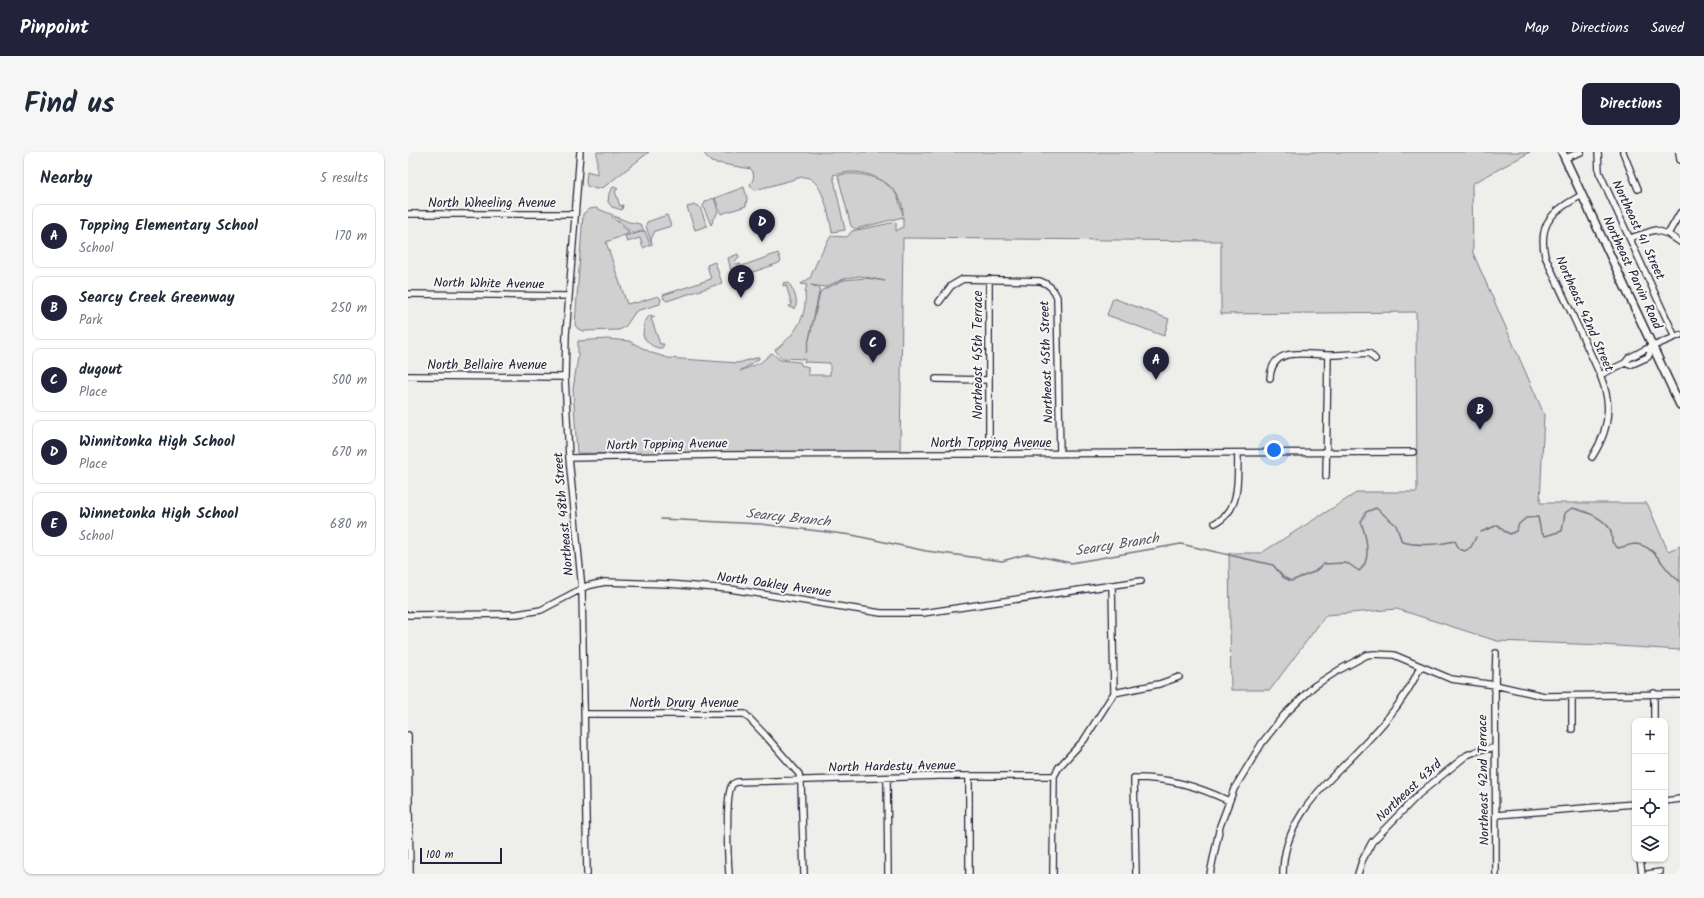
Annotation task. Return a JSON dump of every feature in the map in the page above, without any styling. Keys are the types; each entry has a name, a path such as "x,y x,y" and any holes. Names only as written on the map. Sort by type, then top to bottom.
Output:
{"main road":[{"name":"Northeast Parvin Road","path":"1563,155 1680,405"}],"street":[{"name":"Northeast 48th Street","path":"580,152 566,335 565,377 569,458 582,589 587,874"},
{"path":"1563,155 1581,152"},
{"name":"Northeast 41 Street","path":"1598,152 1599,172 1678,336"},
{"path":"1623,152 1638,189"},
{"path":"1679,152 1680,160"},
{"name":"Northeast 42nd Street","path":"1582,196 1555,211 1548,222 1545,231 1543,248 1545,256 1600,374 1607,399 1607,416 1602,437 1592,457"},
{"path":"1668,234 1680,213"},
{"name":"North Wheeling Avenue","path":"408,214 575,214"},
{"path":"1630,238 1655,230 1668,234 1680,242"},
{"path":"939,302 951,286 956,282 970,279 988,279"},
{"name":"Northeast 45th Street","path":"988,279 1040,281 1051,287 1056,293 1060,454"},
{"name":"Northeast 45th Terrace","path":"988,279 989,454"},
{"name":"North White Avenue","path":"408,294 569,296"},
{"path":"1600,374 1625,363 1628,358 1678,336"},
{"path":"1270,378 1274,363 1284,356 1295,353 1328,355 1369,353 1375,359"},
{"path":"1326,476 1328,355"},
{"name":"North Bellaire Avenue","path":"408,376 565,377"},
{"path":"936,379 989,380"},
{"path":"1215,523 1228,513 1235,500 1238,452"},
{"name":"North Topping Avenue","path":"569,458 725,455 1413,452"},
{"name":"North Oakley Avenue","path":"408,615 525,613 549,607 582,589 591,585 605,582 668,584 730,589 881,613 905,614 1015,600 1141,581"},
{"path":"1053,874 1054,776 1059,767 1084,740 1114,693 1112,585"},
{"path":"1495,685 1496,652"},
{"path":"1210,874 1215,842 1229,801 1240,777 1269,733 1301,698 1322,680 1353,662 1374,654 1394,655 1451,679 1495,685 1544,696 1654,693 1680,694"},
{"path":"1283,874 1286,848 1298,818 1325,784 1369,738 1406,695 1420,666"},
{"path":"1114,693 1150,686 1179,677"},
{"name":"Northeast 42nd Terrace","path":"1495,685 1496,874"},
{"path":"1654,693 1654,718"},
{"path":"1572,696 1572,728"},
{"name":"North Drury Avenue","path":"585,714 745,714 776,746 799,774 800,780"},
{"path":"408,735 410,874"},
{"name":"Northeast 43rd","path":"1358,874 1362,861 1372,842 1419,794 1467,755 1482,749 1495,748"},
{"path":"969,776 969,874"},
{"name":"North Hardesty Avenue","path":"729,874 727,833 729,792 732,785 737,782 969,776 1054,776"},
{"path":"887,778 888,874"},
{"path":"1136,874 1134,778 1160,779 1185,784 1229,801"},
{"path":"800,780 804,874"},
{"path":"1668,801 1680,799"},
{"path":"1496,815 1632,804"},
{"path":"1640,862 1642,874"},
{"path":"1648,874 1660,872"}],"shaded area":[{"path":"597,152 649,152 604,187 596,189 587,186 586,182 587,171 597,174"},
{"path":"703,152 1530,152 1472,184 1473,253 1544,414 1540,503 1647,503 1668,551 1680,546 1680,650 1497,641 1397,609 1326,615 1270,690 1231,690 1229,553 1261,553 1358,492 1417,492 1416,312 1221,314 1221,241 903,238 900,452 577,453 573,389 578,357 578,341 607,339 629,341 652,353 668,358 738,363 759,357 759,359 740,371 760,363 772,353 780,360 800,362 801,365 808,367 808,375 830,375 830,363 804,362 805,359 781,358 775,350 791,336 802,317 807,285 801,284 810,278 819,257 831,236 847,237 852,231 896,222 896,231 903,227 903,217 855,229 851,226 838,176 845,174 870,176 885,183 896,194 903,215 899,197 894,190 887,184 879,179 870,175 852,172 833,175 845,230 832,232 824,198 815,183 809,178 802,177 756,190 752,188 750,184 754,177 751,169 711,162","holes":["860,276 885,281 865,278 844,280 822,290 820,293 806,353 820,288 811,285 825,287 846,278"]},
{"path":"613,187 618,189 615,191 620,206 623,205 622,210 612,207 608,202 609,193"},
{"path":"744,187 747,198 746,206 721,214 715,198"},
{"path":"714,198 718,211 715,218 712,219 713,221 711,225 703,206 706,201"},
{"path":"695,205 700,207 707,226 695,230 687,207"},
{"path":"596,208 613,215 612,217 630,233 606,242 627,304 636,303 658,296 661,299 660,304 636,311 625,327 619,330 583,331 578,329 575,325 583,214 589,209"},
{"path":"667,215 671,226 655,231 651,239 652,245 646,226 647,222"},
{"path":"614,216 629,222 640,224 644,230 634,234"},
{"path":"645,231 650,245 643,248 640,238 627,242 625,236"},
{"path":"778,253 781,261 779,263 733,279 728,258 738,254 739,257 735,261 736,264 740,264 742,266"},
{"path":"715,262 722,283 667,301 664,299 663,295 711,279 707,265"},
{"path":"784,282 789,283 794,292 796,298 795,308 791,308 789,306 792,305 786,285 783,286"},
{"path":"1113,298 1169,319 1164,336 1107,315"},
{"path":"650,315 655,317 651,318 660,344 664,344 662,348 651,344 643,335 644,323"}],"waterway":[{"name":"Searcy Branch","path":"661,519 760,524 852,535 926,551 1002,561 1028,554 1071,563 1181,544 1273,565 1283,577 1291,581 1314,572 1324,564 1344,563 1349,564 1359,571 1366,561 1367,554 1365,534 1361,522 1366,512 1376,508 1396,525 1402,542 1428,544 1455,541 1459,549 1465,551 1471,547 1476,537"},
{"name":"Searcy Branch","path":"1481,532 1498,525 1510,534 1516,531 1519,524 1526,518 1538,517 1541,532 1545,536 1562,531 1565,513 1572,508 1588,513 1603,521 1610,529 1612,534 1612,542 1618,548 1636,544 1644,546 1650,550 1656,555 1669,572 1680,581"}],"place":[{"name":"Winnitonka High School","path":"762,242"},
{"name":"Winnetonka High School","path":"741,298"},
{"name":"dugout","path":"873,363"},
{"name":"Topping Elementary School","path":"1156,380"},
{"name":"Searcy Creek Greenway","path":"1480,430"}]}
